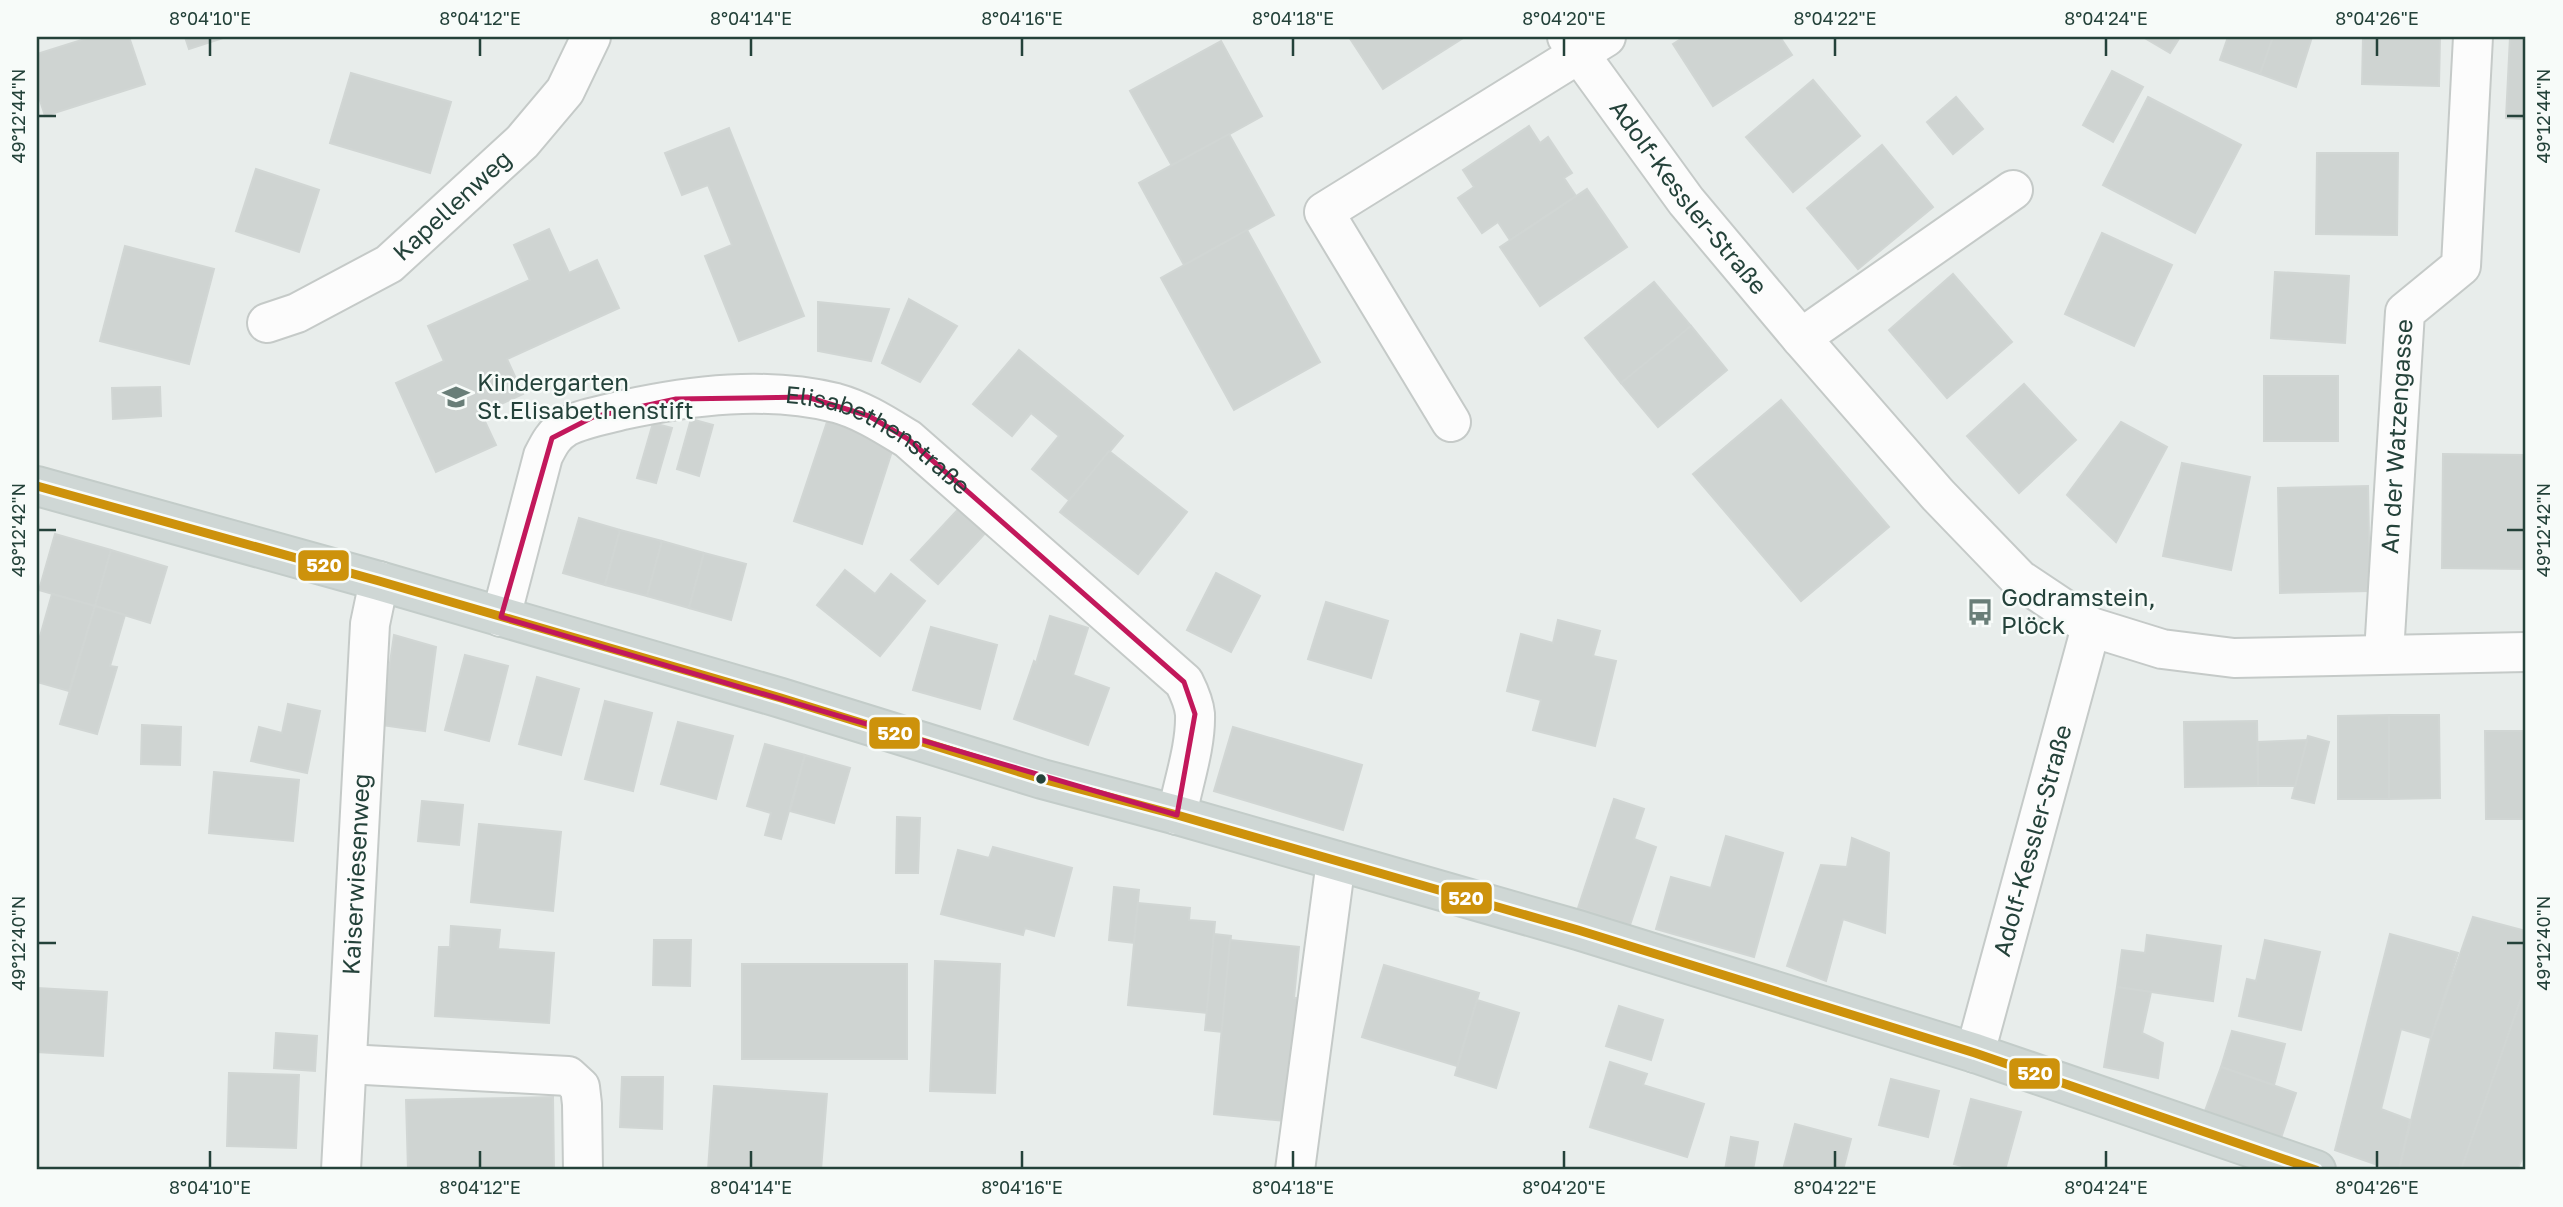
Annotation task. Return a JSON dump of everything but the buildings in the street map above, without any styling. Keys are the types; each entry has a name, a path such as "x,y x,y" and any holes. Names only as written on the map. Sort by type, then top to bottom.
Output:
{"main road":[{"path":"37,486 379,581 781,698 1042,779 1578,930 1975,1053 2316,1170"}],"street":[{"name":"Kapellenweg","path":"267,323 297,313 389,264 522,142 565,91 591,37"},
{"name":"An der Watzengasse","path":"2384,653 2405,312 2461,266 2473,37"},
{"name":"Adolf-Kessler-Straße","path":"1451,422 1324,212 1584,42 1686,201 1801,338 1938,495 2019,579 2091,627 2162,649 2234,657 2526,652"},
{"path":"1801,338 2013,190"},
{"name":"Elisabethenstraße","path":"501,617 543,456 552,438 566,427 593,417 676,398 780,395 839,404 869,416 908,439 1184,682 1195,714 1177,815"},
{"name":"Kaiserwiesenweg","path":"341,1170 370,624 379,581"},
{"name":"Adolf-Kessler-Straße","path":"1975,1053 2091,627"},
{"path":"1295,1170 1336,861"},
{"path":"347,1064 568,1076 580,1087 583,1170"}],"highlighted area":[{"path":"807,397 869,416 908,439 1184,682 1195,714 1177,815 501,617 552,438 593,417 676,399"}],"transit line":[{"name":"520","path":"37,486 379,581 781,698 1042,779 1578,930 1975,1053 2316,1170"}],"place":[{"name":"Kindergarten St.Elisabethenstift","path":"456,397"},
{"name":"Godramstein, Plöck","path":"1980,612"}]}
